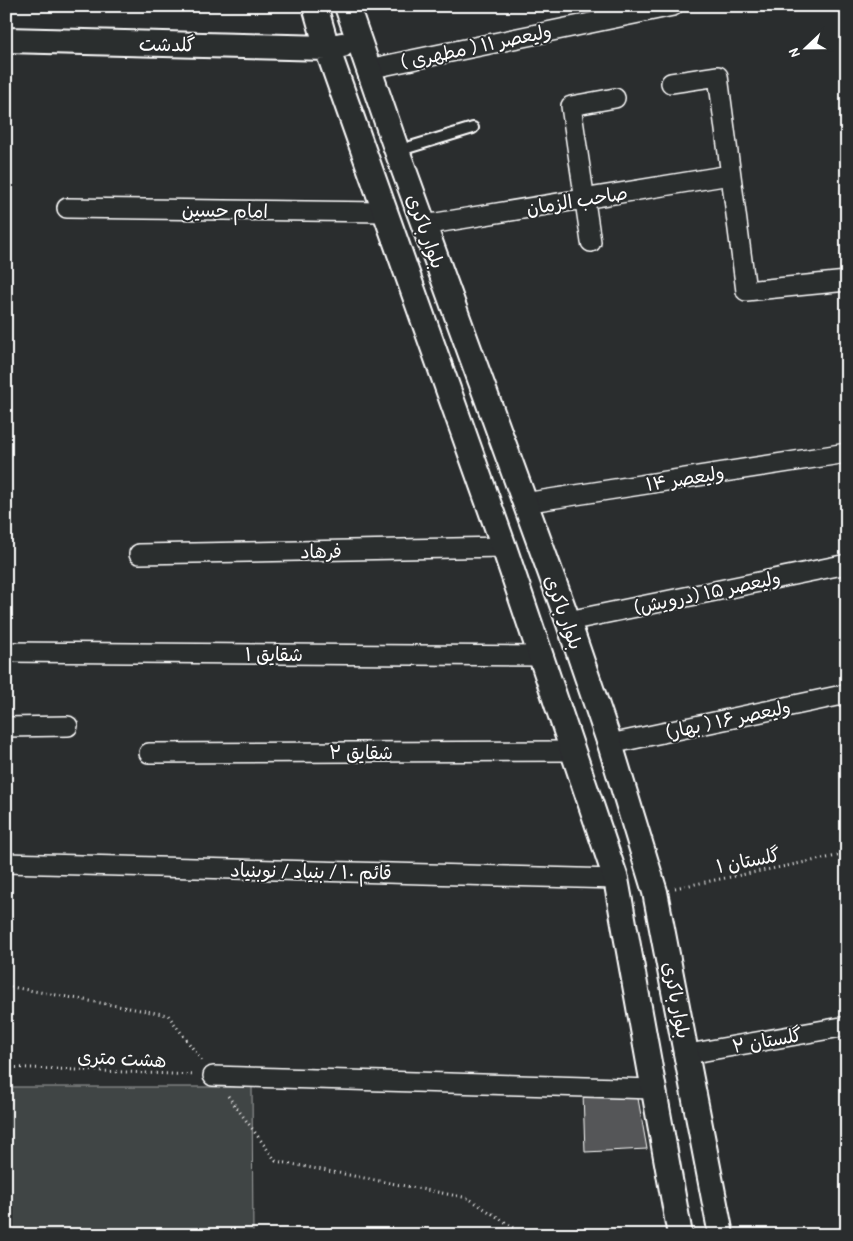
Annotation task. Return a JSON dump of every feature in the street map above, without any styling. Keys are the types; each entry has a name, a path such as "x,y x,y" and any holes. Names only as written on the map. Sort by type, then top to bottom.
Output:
{"street":[{"name":"بلوار باکری","path":"315,6 327,48 384,212 542,656 616,879 680,1235"},
{"name":"بلوار باکری","path":"347,6 357,42 568,621 610,744 655,892 688,1054 721,1235"},
{"name":"ولیعصر ۱۱ ( مطهری )","path":"368,69 602,13 673,6"},
{"name":"گلدشت","path":"6,40 327,48 357,42"},
{"path":"671,83 718,76 746,291 847,281"},
{"path":"591,242 586,198 570,106 615,98"},
{"name":"صاحب الزمان","path":"424,225 730,175"},
{"name":"امام حسین","path":"66,208 384,212"},
{"name":"ولیعصر ۱۴","path":"524,503 847,453"},
{"name":"فرهاد","path":"139,554 504,548"},
{"name":"ولیعصر ۱۵ (درویش)","path":"568,621 847,564"},
{"name":"شقایق ۱","path":"6,652 542,656"},
{"name":"ولیعصر ۱۶ ( بهار)","path":"610,744 847,694"},
{"path":"6,727 68,726"},
{"name":"شقایق ۲","path":"148,753 574,751"},
{"name":"قائم ۱۰ / بنیاد / نوبنیاد","path":"6,863 616,879"},
{"path":"616,879 655,892"},
{"name":"گلستان ۲","path":"688,1054 847,1026"},
{"path":"213,1076 653,1089"}],"lane":[{"path":"396,151 473,128"}],"path":[{"name":"گلستان ۱","path":"655,892 847,854"},
{"path":"6,986 168,1015 276,1162 468,1198 525,1235"},
{"name":"هشت متری","path":"6,1067 213,1076"}],"shaded area":[{"path":"6,1087 252,1087 253,1235 6,1235"}],"building":[{"path":"583,1093 637,1093 647,1149 585,1152"}]}
